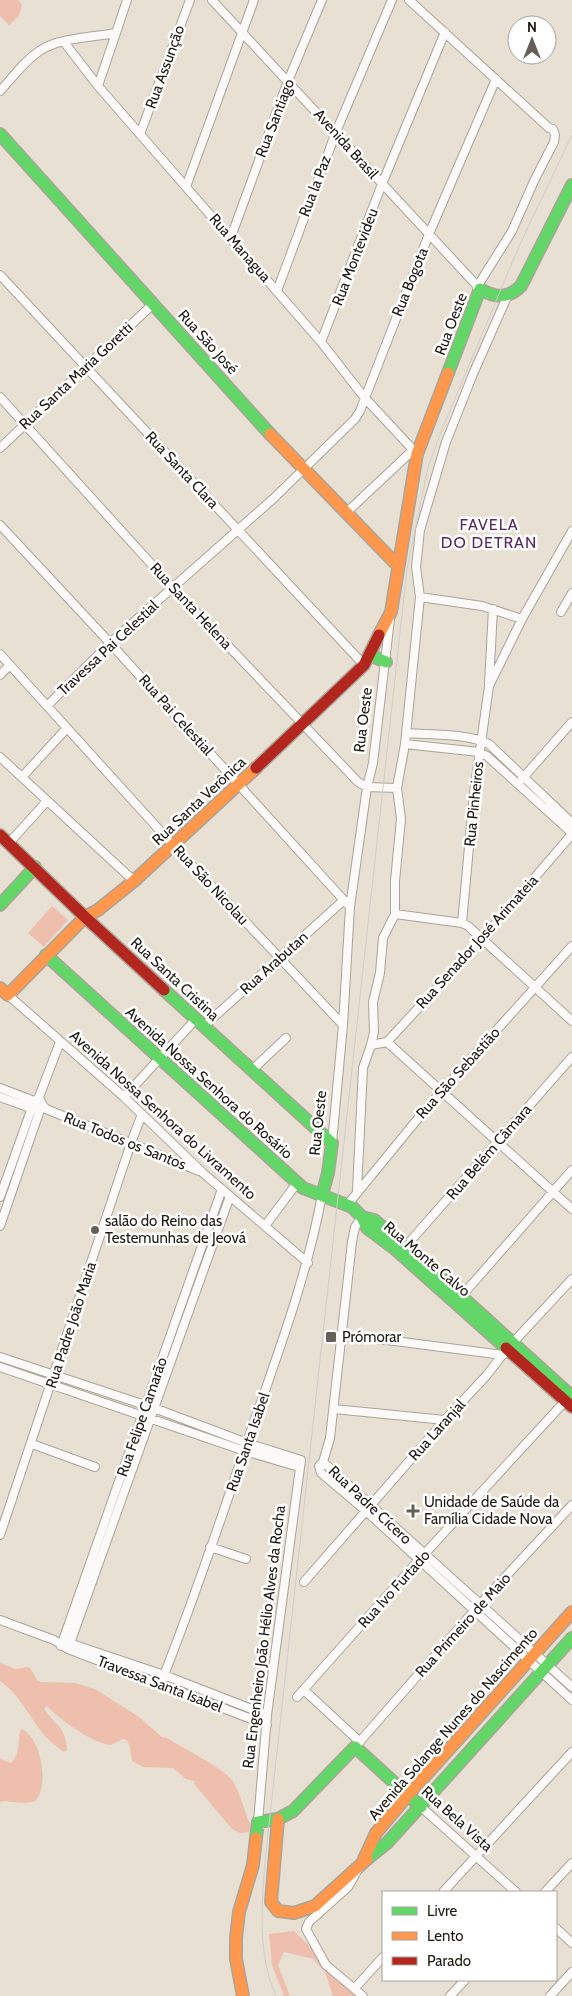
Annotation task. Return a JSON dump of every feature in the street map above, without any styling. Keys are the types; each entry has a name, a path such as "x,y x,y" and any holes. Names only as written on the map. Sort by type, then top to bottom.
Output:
{"main road":[{"name":"Rua São José","path":"0,134 303,470 398,566"},
{"path":"507,297 515,292 525,279 572,184"},
{"name":"Rua Oeste","path":"391,612 415,452 479,288 497,297 507,297"},
{"name":"Rua Santa Verônica","path":"4,991 46,955 85,917 98,910 134,881 239,785 302,724 367,660 391,612"},
{"path":"367,660 386,662"},
{"name":"Rua Santa Cristina","path":"4,839 85,917 332,1144"},
{"path":"0,905 35,867"},
{"name":"Avenida Nossa Senhora do Rosário","path":"46,955 303,1188 348,1204 362,1217"},
{"name":"Rua Oeste","path":"322,1195 332,1144"},
{"name":"Rua Monte Calvo","path":"362,1217 374,1220 406,1246 508,1349 570,1398"},
{"name":"Rua Monte Calvo","path":"362,1217 367,1228 459,1299"},
{"name":"Avenida Solange Nunes do Nascimento","path":"362,1862 376,1833 572,1612"},
{"name":"Avenida Solange Nunes do Nascimento","path":"269,1821 271,1898 273,1907 280,1912 298,1913 313,1907 362,1862 387,1843 572,1638"},
{"path":"269,1821 288,1814 300,1806 358,1744"},
{"name":"Rua Bela Vista","path":"358,1744 420,1807"},
{"name":"Rua Engenheiro João Hélio Alves da Rocha","path":"243,1996 236,1959 236,1938 240,1912 253,1865 269,1821"}],"street":[{"path":"98,86 127,0"},
{"name":"Rua Assunção","path":"140,134 190,0"},
{"name":"Avenida Brasil","path":"212,0 479,288"},
{"path":"186,187 254,0"},
{"name":"Rua Santiago","path":"231,237 288,81 322,0"},
{"name":"Rua la Paz","path":"277,291 336,132 392,0"},
{"path":"409,0 496,78"},
{"name":"Rua Montevideu","path":"321,342 382,184 445,32"},
{"path":"0,91 40,50 64,42 116,33"},
{"name":"Rua Managua","path":"64,42 98,86 321,342 364,397 415,452"},
{"name":"Rua Oeste","path":"479,288 512,231 554,142 554,130 549,128 496,78"},
{"name":"Rua Bogota","path":"303,470 349,426 360,411 429,234 496,78"},
{"name":"Rua Santa Clara","path":"0,275 238,531 367,660"},
{"path":"357,1190 363,1068 375,1044 373,1002 380,973 384,933 395,914 396,871 401,819 398,788 405,744 420,597 416,567 423,514 446,442 507,297"},
{"name":"Rua Santa Maria Goretti","path":"0,448 153,304"},
{"name":"Rua Santa Helena","path":"0,397 26,423 173,588 358,782 367,788"},
{"path":"346,513 415,452"},
{"name":"Travessa Pai Celestial","path":"47,706 110,643 238,531 303,470"},
{"name":"Rua Pai Celestial","path":"0,525 350,907"},
{"name":"Rua Pinheiros","path":"489,686 522,619 572,531"},
{"path":"561,612 572,593"},
{"path":"420,597 493,609 522,619"},
{"name":"Rua Pinheiros","path":"462,923 479,752 489,686 493,609"},
{"name":"Rua Oeste","path":"332,1144 343,1025 350,907 367,788 373,763 391,612"},
{"name":"Rua São Nicolau","path":"0,654 173,845 343,1025"},
{"path":"0,675 10,666"},
{"path":"518,783 572,722"},
{"path":"22,778 67,728"},
{"path":"406,733 481,740 497,750 572,823"},
{"path":"405,744 479,752 495,762 572,833"},
{"path":"0,757 134,881"},
{"path":"367,788 398,788"},
{"path":"4,839 47,801"},
{"name":"Rua Senador José Arimateia","path":"387,1042 482,939 572,833"},
{"name":"Rua Arabutan","path":"124,1097 159,1058 200,1022 280,958 344,900"},
{"path":"395,914 462,923 572,1021"},
{"name":"Rua São Sebastião","path":"348,1204 357,1190 441,1092 572,946"},
{"name":"Avenida Nossa Senhora do Livramento","path":"4,991 124,1097 203,1173 308,1263"},
{"path":"252,1070 286,1038"},
{"path":"0,1226 60,1042"},
{"path":"375,1044 387,1042 572,1209"},
{"name":"Rua Belém Câmara","path":"406,1246 572,1057"},
{"name":"Rua Todos os Santos","path":"0,1088 203,1173"},
{"name":"Rua Todos os Santos","path":"0,1097 39,1105"},
{"path":"0,1197 39,1105"},
{"name":"Rua Padre João Maria","path":"0,1536 142,1114"},
{"path":"459,1299 572,1170"},
{"path":"265,1226 297,1183"},
{"name":"Rua Felipe Camarão","path":"66,1645 142,1416 222,1189"},
{"name":"Rua Santa Isabel","path":"160,1685 246,1447 308,1263 322,1195"},
{"name":"Rua Felipe Camarão","path":"66,1645 151,1419 230,1196"},
{"path":"324,1462 334,1409 352,1242 355,1228 362,1217"},
{"name":"Rua Laranjal","path":"304,1582 445,1420 572,1279"},
{"path":"341,1336 508,1349"},
{"path":"0,1357 154,1408 299,1467"},
{"path":"0,1367 151,1419 246,1447"},
{"name":"Rua Ivo Furtado","path":"297,1697 424,1554 570,1398"},
{"path":"334,1409 445,1420"},
{"path":"32,1444 95,1467"},
{"name":"Rua Engenheiro João Hélio Alves da Rocha","path":"246,1447 298,1458 301,1461 267,1715 269,1821"},
{"name":"Rua Padre Cícero","path":"531,1657 481,1603 368,1508 320,1473 319,1466 324,1462 368,1508 418,1561 474,1611 531,1657 572,1700"},
{"name":"Rua Primeiro de Maio","path":"358,1744 481,1603 572,1505"},
{"path":"210,1547 246,1559"},
{"name":"Travessa Santa Isabel","path":"0,1620 54,1640 160,1685 267,1725"},
{"name":"Travessa Santa Isabel","path":"66,1645 164,1676 267,1715"},
{"name":"Rua Padre Cícero","path":"545,1670 572,1687"},
{"name":"Rua Bela Vista","path":"304,1690 358,1744"},
{"path":"444,1891 572,1752"},
{"name":"Rua Bela Vista","path":"420,1807 515,1891"},
{"name":"Avenida Solange Nunes do Nascimento","path":"355,1988 326,1965 306,1929 309,1922 348,1887 362,1862"},
{"path":"546,1891 572,1862"},
{"path":"557,1929 572,1943"},
{"path":"364,1996 355,1988 382,1959"},
{"path":"550,1996 572,1972"},
{"path":"450,1996 464,1981"}],"shaded area":[{"path":"0,0 18,0 22,4 19,16 9,25 0,16"},
{"path":"52,906 68,920 44,947 28,933"},
{"path":"0,1663 15,1669 28,1667 37,1680 41,1682 75,1683 95,1689 139,1717 162,1737 167,1738 220,1770 232,1780 238,1791 251,1826 249,1832 240,1833 232,1829 195,1785 194,1781 186,1779 173,1768 143,1767 132,1761 127,1740 123,1739 111,1745 104,1744 86,1736 68,1724 47,1706 44,1709 60,1727 65,1737 67,1750 64,1752 45,1736 20,1700 0,1681"},
{"path":"21,1729 28,1733 38,1751 42,1773 40,1794 35,1801 24,1803 2,1801 0,1803 0,1759 11,1763 14,1759 18,1751"},
{"path":"294,1931 360,1996 333,1996 325,1972 313,1959 284,1952 278,1965 290,1996 284,1996 272,1965 269,1934"}],"tram line":[{"path":"276,1996 270,1980 263,1947 262,1912 265,1861 407,569 428,467 443,427 520,244 572,135"}],"traffic: fast":[{"path":"0,134 270,434"},
{"path":"448,373 480,289 501,296 511,293 521,286 572,185"},
{"path":"370,655 386,662"},
{"path":"0,905 35,867"},
{"path":"46,955 303,1188 352,1207 362,1217 367,1228 395,1249 506,1348"},
{"path":"164,990 332,1143 328,1173 322,1195"},
{"path":"362,1217 374,1220 406,1246 570,1395"},
{"path":"367,1859 387,1843 572,1638"},
{"path":"256,1838 258,1822 278,1819 293,1811 355,1747 421,1807"}],"traffic: slow":[{"path":"379,635 391,612 417,454 448,373"},
{"path":"270,434 398,566"},
{"path":"0,988 8,995 85,917 98,910 134,881 256,768"},
{"path":"364,1859 376,1833 572,1612"},
{"path":"278,1819 271,1902 278,1911 294,1913 315,1906 367,1859"},
{"path":"243,1996 236,1959 236,1938 239,1912 253,1865 256,1838"}],"traffic: jam":[{"path":"256,768 364,665 379,635"},
{"path":"0,835 164,990"},
{"path":"506,1348 572,1407"}],"place":[{"name":"salão do Reino das Testemunhas de Jeová","path":"95,1230"},
{"name":"Prómorar","path":"331,1337"},
{"name":"Unidade de Saúde da Família Cidade Nova","path":"413,1511"}],"district":[{"name":"FAVELA DO DETRAN","path":"489,533"}]}
